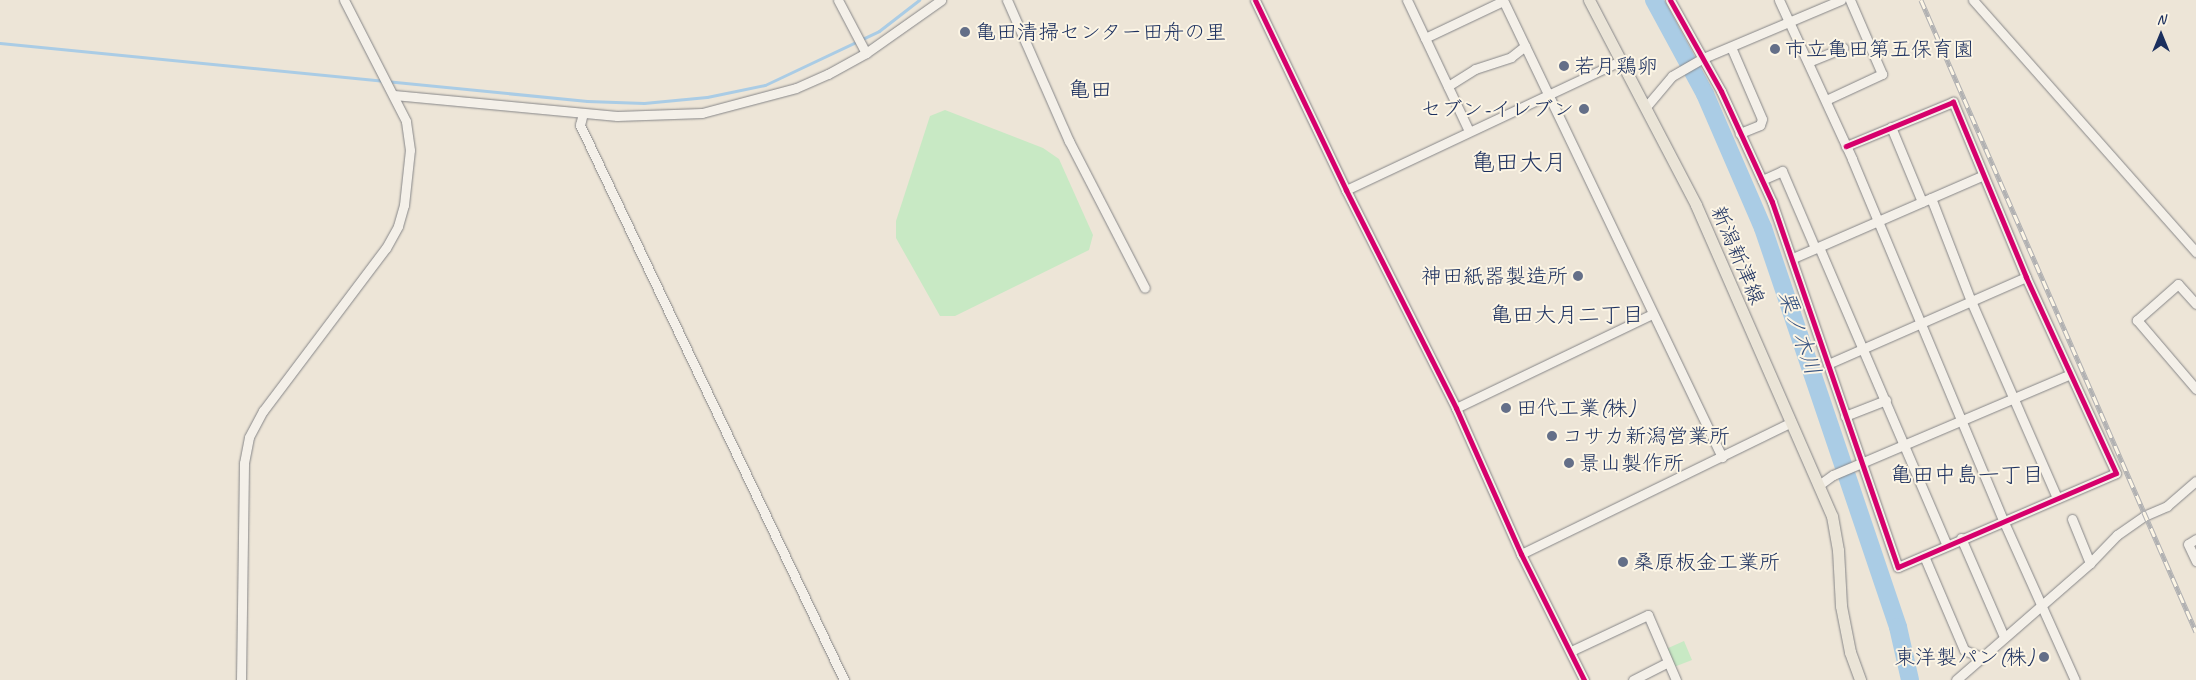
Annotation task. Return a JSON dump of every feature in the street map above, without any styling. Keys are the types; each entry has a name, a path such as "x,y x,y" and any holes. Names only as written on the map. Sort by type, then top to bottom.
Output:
{"main road":[{"name":"新潟新津線","path":"1589,0 1696,205 1832,516 1841,606 1850,652 1860,680"}],"street":[{"path":"241,680 244,463 249,437 262,411 386,248 398,226 410,150 406,121 344,0"},
{"path":"838,0 865,51"},
{"path":"392,91 583,113 653,117 728,107 796,88 865,51 941,0"},
{"path":"1255,0 1346,190 1456,408 1521,554 1584,680"},
{"path":"1407,0 1469,131"},
{"path":"1425,38 1503,0 1722,457"},
{"path":"1670,0 1740,133 1762,180 1793,258 1828,364 1845,416 1856,466 1898,566 2116,473 2068,375 1982,176 1953,102 1846,146"},
{"path":"1779,0 1788,23 1826,100 2003,520 2075,680"},
{"path":"1646,108 1672,76 1701,59 1841,0"},
{"path":"1826,100 1882,74 1850,0"},
{"path":"1973,0 2196,252"},
{"path":"1009,2 1069,140 1145,288"},
{"path":"1448,86 1475,69 1511,57 1525,46"},
{"path":"1731,47 1762,119 1760,125 1740,133"},
{"path":"1808,62 1843,48"},
{"path":"1346,190 1620,61"},
{"path":"583,113 580,126 844,680"},
{"path":"1891,127 1922,202"},
{"path":"1762,180 1782,171 1886,400 1946,544"},
{"path":"1793,258 1982,176"},
{"path":"1931,198 1971,301 2057,498"},
{"path":"1828,364 2026,277"},
{"path":"2196,304 2178,284 2137,320 2196,389"},
{"path":"1456,408 1652,314"},
{"path":"1819,485 1833,475 2068,375"},
{"path":"1845,416 1886,400"},
{"path":"1521,554 1790,422"},
{"path":"1956,680 2041,603 2090,563 2117,535 2144,516 2167,506 2196,481"},
{"path":"2072,518 2090,563"},
{"path":"1961,538 2004,637"},
{"path":"2196,538 2188,544 2196,561"},
{"path":"1924,556 1964,650 1981,657"},
{"path":"1571,651 1648,615 1667,663 1676,680"},
{"path":"1633,680 1667,663"}],"green space":[{"path":"945,110 1043,148 1059,159 1093,235 1089,250 955,316 940,316 896,238 896,221 930,116"},
{"path":"1684,641 1692,660 1674,667 1666,649"}],"waterway":[{"path":"0,43 587,101 644,103 707,97 765,85 879,31 919,0"},
{"name":"栗ノ木川","path":"1654,0 1705,94 1763,228 1898,627 1910,680"}],"railway":[{"path":"1921,0 2196,632"}],"cycle path":[{"path":"1255,0 1346,190 1456,408 1521,554 1584,680"},
{"path":"1670,0 1721,91 1772,202 1898,567 2116,473 2026,277 1953,102 1846,146"}],"place":[{"name":"亀田清掃センター田舟の里","path":"965,32"},
{"name":"市立亀田第五保育園","path":"1775,49"},
{"name":"若月鶏卵","path":"1564,66"},
{"name":"セブン-イレブン","path":"1584,109"},
{"name":"神田紙器製造所","path":"1578,276"},
{"name":"田代工業(株)","path":"1506,408"},
{"name":"コサカ新潟営業所","path":"1552,436"},
{"name":"景山製作所","path":"1569,463"},
{"name":"桑原板金工業所","path":"1623,562"},
{"name":"東洋製パン(株)","path":"2044,657"}],"district":[{"name":"亀田","path":"1090,91"},
{"name":"亀田大月","path":"1519,163"},
{"name":"亀田大月二丁目","path":"1567,316"},
{"name":"亀田中島一丁目","path":"1967,476"}]}
